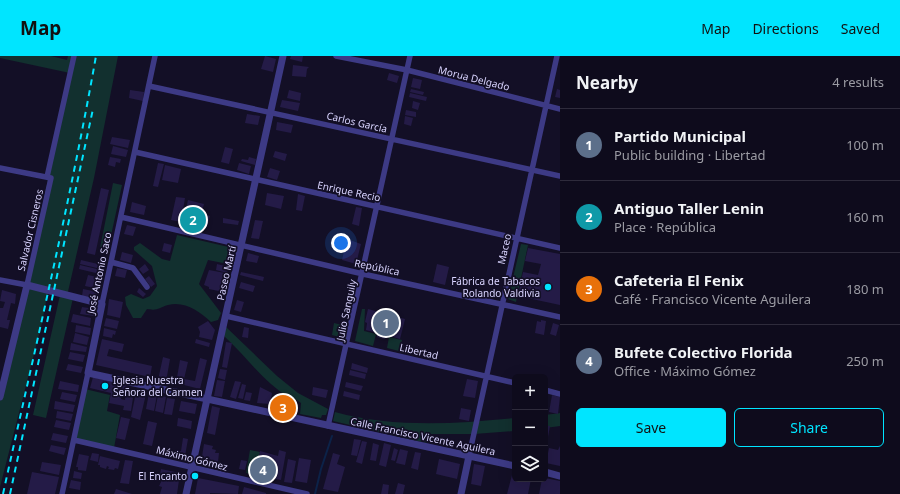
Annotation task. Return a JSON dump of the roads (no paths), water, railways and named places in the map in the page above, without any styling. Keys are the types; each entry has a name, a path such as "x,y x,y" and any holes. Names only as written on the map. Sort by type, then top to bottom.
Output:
{"street":[{"name":"Salvador Cisneros","path":"27,285 74,56"},
{"name":"José Antonio Saco","path":"62,494 155,56"},
{"name":"Paseo Martí","path":"186,494 272,112 283,56"},
{"name":"Morua Delgado","path":"336,56 407,70 560,109"},
{"name":"Julio Sanguily","path":"328,426 363,274 410,56"},
{"name":"Maceo","path":"461,494 502,304 518,238 545,105 557,56"},
{"name":"Carlos García","path":"149,86 560,176"},
{"name":"Enrique Recio","path":"135,152 560,248"},
{"path":"0,168 49,178"},
{"name":"República","path":"121,217 363,274 560,316"},
{"path":"111,262 133,268 147,287"},
{"path":"0,280 27,285 102,304"},
{"path":"0,397 27,285"},
{"name":"Libertad","path":"226,316 512,382"},
{"name":"Calle Francisco Vicente Aguilera","path":"88,373 512,465"},
{"path":"548,391 560,394"},
{"name":"Máximo Gómez","path":"74,440 306,494"},
{"path":"548,473 560,476"}],"waterway":[{"path":"315,494 321,469 332,436"}],"railway":[{"path":"3,494 64,221 96,56"},
{"path":"10,494 93,109"}],"place":[{"name":"Antiguo Taller Lenin","path":"193,220"},
{"name":"Fábrica de Tabacos Rolando Valdivia","path":"548,287"},
{"name":"Partido Municipal","path":"386,323"},
{"name":"Iglesia Nuestra Señora del Carmen","path":"105,386"},
{"name":"Cafeteria El Fenix","path":"283,408"},
{"name":"Bufete Colectivo Florida","path":"263,470"},
{"name":"El Encanto","path":"195,476"}]}
